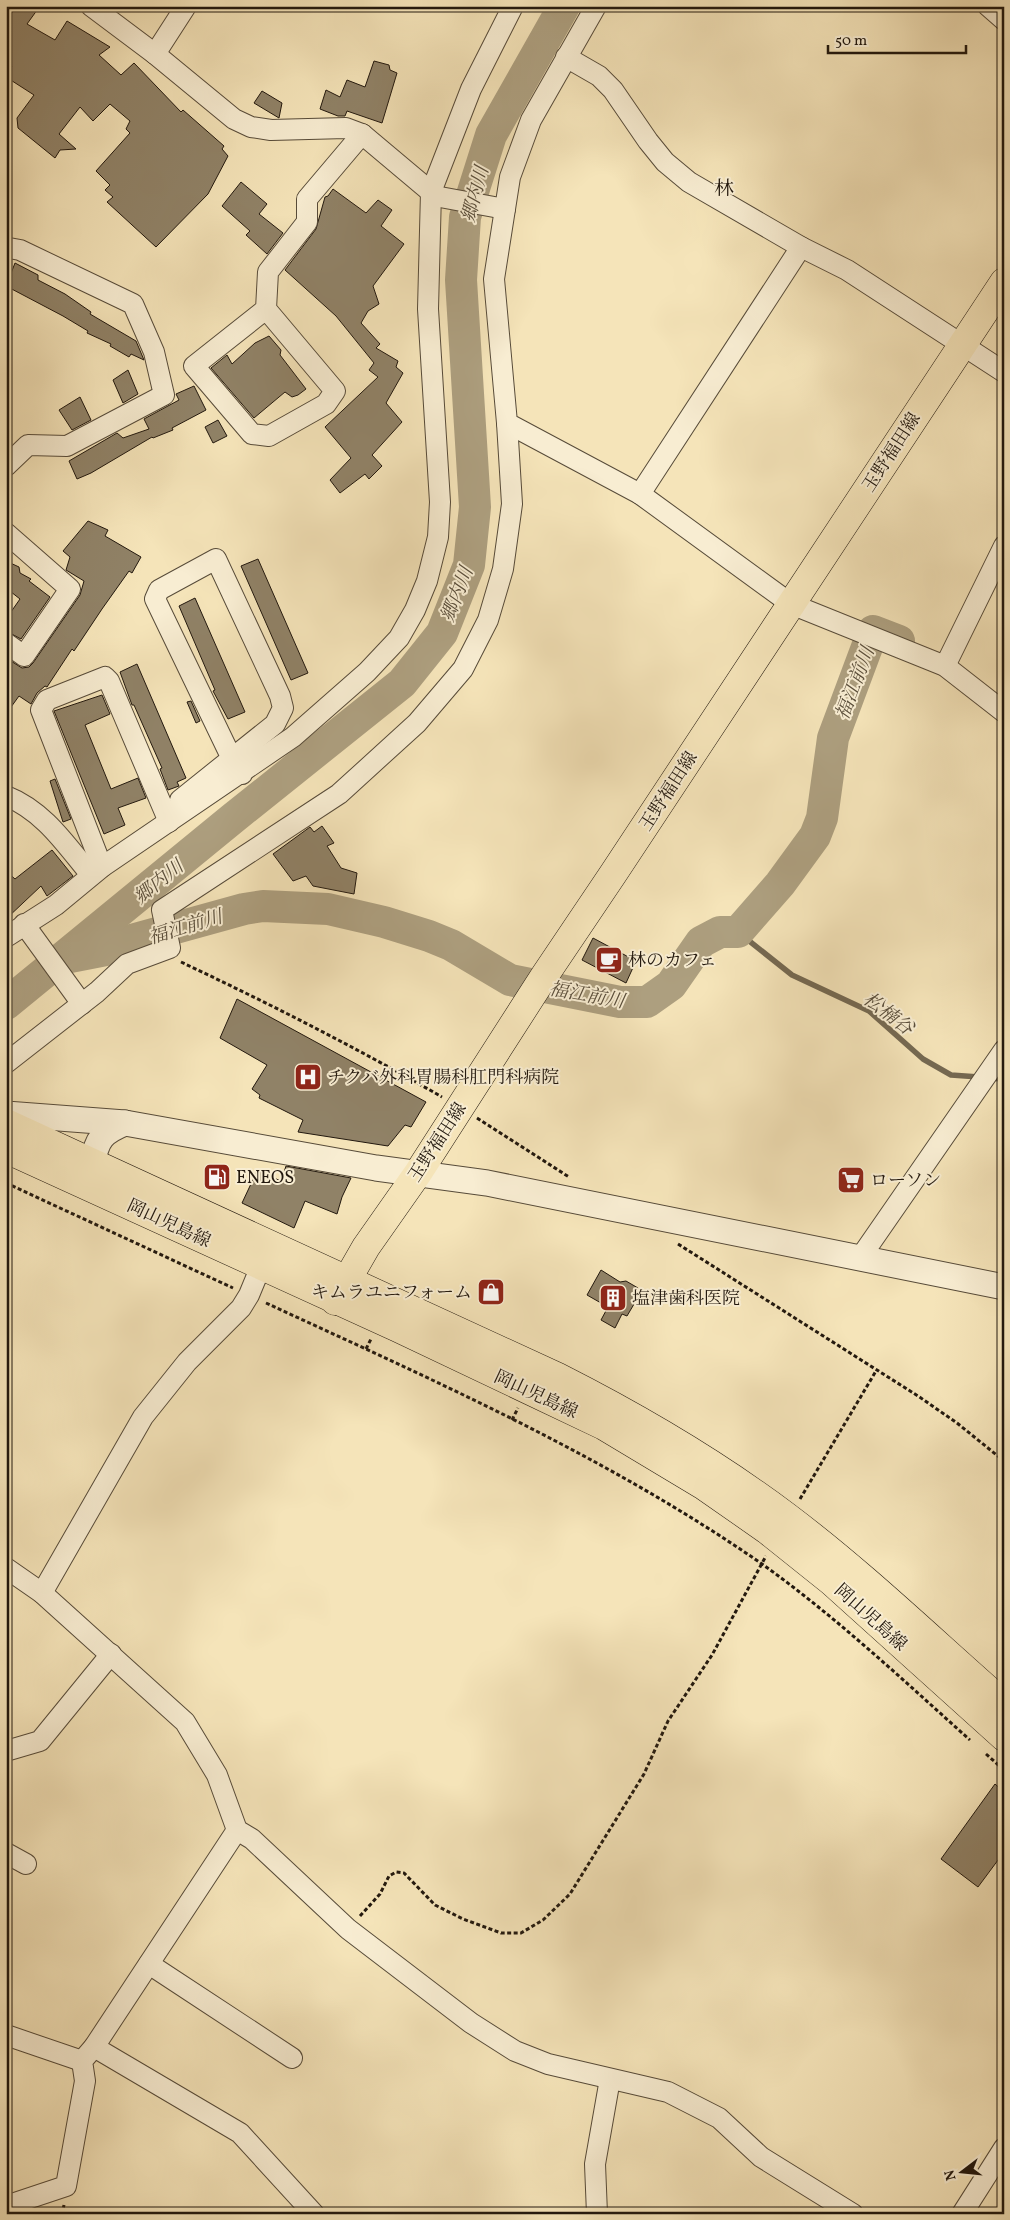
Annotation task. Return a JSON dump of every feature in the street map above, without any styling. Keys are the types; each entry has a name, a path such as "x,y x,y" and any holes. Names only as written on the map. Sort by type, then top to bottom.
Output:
{"main road":[{"name":"玉野福田線","path":"341,1290 366,1247 465,1110 538,985 1004,282"},
{"name":"岡山児島線","path":"6,1123 94,1163 206,1228 261,1266 341,1290"},
{"name":"岡山児島線","path":"6,1149 206,1228 341,1290 604,1426 704,1486 782,1527 849,1566 1004,1704"},
{"name":"岡山児島線","path":"782,1527 832,1582 993,1744"}],"street":[{"path":"91,6 155,54 234,119 251,127 270,130 346,128 362,134 435,194 502,209"},
{"path":"155,54 186,6"},
{"path":"6,937 27,928 98,867 237,767 293,737 367,672 399,638 415,610 427,581 438,537 440,502 428,309 435,194 471,89 513,6"},
{"path":"6,1064 127,964 164,938 162,910 339,794 417,723 463,669 488,620 503,570 512,504 507,422 494,279 502,209 510,177 531,120 596,6"},
{"path":"988,6 1004,20"},
{"path":"566,57 600,76 613,90 665,162 689,182 801,247 847,270 961,346 1004,372"},
{"path":"266,309 194,366 252,434 269,436 326,404 335,391 266,309 268,272 308,222 307,199 362,134"},
{"path":"640,494 801,247"},
{"path":"6,250 9,248 20,250 133,304 154,352 164,395 67,446 28,445 6,466"},
{"path":"507,422 640,494 791,604 945,666 1004,712"},
{"path":"6,533 70,589 24,656 6,643"},
{"path":"945,666 1004,546"},
{"path":"216,559 280,696 283,708 275,724 237,767 155,598 159,590 216,559"},
{"path":"98,867 42,710 47,700 105,677 109,681 167,817"},
{"path":"6,796 24,803 98,867"},
{"path":"27,928 81,1001"},
{"path":"860,1258 1004,1050"},
{"path":"6,1114 125,1124 376,1168 487,1183 1004,1287"},
{"path":"94,1163 97,1143 104,1135 125,1124"},
{"path":"42,1593 143,1417 186,1362 240,1308 249,1295 261,1266"},
{"path":"6,1568 42,1593 184,1722 217,1774 237,1830 252,1839 348,1930 470,2024 515,2051 548,2064 668,2092 719,2118 761,2157 853,2214"},
{"path":"6,1751 40,1741 111,1654"},
{"path":"6,2209 12,2204 66,2186 88,2054 237,1830"},
{"path":"6,1853 26,1864"},
{"path":"149,1964 292,2058"},
{"path":"6,2035 88,2054 240,2133 314,2214"},
{"path":"597,2214 595,2164 610,2079"},
{"path":"962,2214 1004,2148"}],"path":[{"path":"164,938 286,1012 371,1056 465,1110 570,1177"},
{"path":"6,1183 366,1349 569,1448 663,1501 762,1564 819,1608 975,1744"},
{"path":"676,1243 958,1423 1004,1461"},
{"path":"348,1930 380,1894 389,1876 396,1872 404,1873 435,1905 462,1919 502,1933 521,1933 543,1920 570,1894 644,1774 668,1721 712,1655 782,1527 876,1371"},
{"path":"993,1744 1004,1770"}],"building":[{"path":"6,6 40,6 27,24 55,40 67,21 110,47 99,55 121,75 134,63 181,112 183,110 224,146 222,149 228,156 208,194 156,247 107,202 113,197 105,190 110,185 96,171 130,133 126,129 130,121 110,104 93,121 80,107 59,134 76,149 60,150 55,158 18,128 17,118 34,95 6,77 12,66 6,62"},
{"path":"374,61 389,65 390,70 397,73 382,123 347,111 345,116 338,116 320,109 326,90 340,97 347,80 365,87"},
{"path":"262,91 282,103 279,118 254,103"},
{"path":"241,182 267,204 259,214 283,233 267,254 246,235 250,231 222,206"},
{"path":"333,189 366,213 378,200 392,210 381,226 404,244 373,286 379,304 368,311 361,323 380,344 376,348 398,361 396,367 403,373 386,403 402,422 372,455 382,466 369,479 365,474 340,493 330,480 351,458 325,427 378,377 369,370 374,363 336,316 285,270 316,229 325,197"},
{"path":"15,263 38,275 38,280 65,294 91,312 90,314 136,341 144,360 131,354 129,357 110,346 111,344 87,333 88,331 63,316 6,286"},
{"path":"269,336 281,350 280,355 306,389 292,397 285,392 254,418 211,368 227,355 232,364 255,343"},
{"path":"128,370 138,394 123,403 113,380"},
{"path":"194,386 206,410 172,428 173,430 152,437 91,473 77,479 69,461 117,433 123,438 149,429 144,419 179,400 176,394"},
{"path":"80,397 91,420 72,430 59,410"},
{"path":"218,420 227,436 213,443 205,427"},
{"path":"88,521 108,530 105,536 141,557 132,573 129,571 74,651 72,649 47,687 45,686 37,693 31,704 19,696 6,714 6,658 22,668 29,667 80,595 84,581 66,570 70,557 63,551"},
{"path":"258,559 308,673 291,680 241,566"},
{"path":"6,561 19,567 20,573 31,579 29,581 50,597 21,639 6,631 6,619 20,599 6,588"},
{"path":"195,598 245,712 228,719 213,691 215,690 179,606"},
{"path":"137,664 186,778 177,782 179,786 168,790 160,769 162,768 134,705 132,705 120,672"},
{"path":"102,695 110,714 85,725 111,789 138,778 146,798 118,808 125,825 104,834 54,711"},
{"path":"191,701 200,721 196,723 187,702"},
{"path":"55,779 71,819 63,822 50,781"},
{"path":"322,826 334,843 327,846 341,868 357,873 354,894 313,886 306,876 293,881 273,854 310,827 314,832"},
{"path":"52,850 73,876 47,896 41,886 6,919 6,871 15,879"},
{"name":"林のカフェ","path":"593,938 636,961 626,983 582,960"},
{"path":"237,999 426,1102 411,1127 405,1125 388,1146 298,1132 303,1120 259,1098 260,1095 252,1089 267,1065 220,1038"},
{"path":"286,1166 351,1178 342,1197 337,1214 305,1201 294,1228 242,1203 257,1171 281,1181"},
{"name":"塩津歯科医院","path":"601,1270 620,1282 626,1281 638,1288 633,1297 637,1299 627,1316 622,1314 615,1328 601,1320 608,1307 587,1295"},
{"path":"995,1784 1004,1792 1004,1852 978,1887 941,1859"}],"waterway":[{"name":"郷内川","path":"6,1004 402,683 442,633 469,565 475,507 461,280 465,217 491,135 564,6"},
{"name":"福江前川","path":"65,958 106,950 121,943 244,909 263,906 328,909 384,922 429,936 451,945 510,980 620,1002 647,1002 671,985 701,942 720,932 738,932 780,884 815,836 822,818 833,738 873,631 899,641"},
{"name":"松楠谷","path":"738,932 792,975 869,1011 923,1059 951,1075 979,1077"},
{"name":"松楠谷","path":"988,1078 1004,1079"}],"place":[{"name":"林のカフェ","path":"609,960"},
{"name":"チクバ外科胃腸科肛門科病院","path":"308,1077"},
{"name":"ENEOS","path":"217,1177"},
{"name":"ローソン","path":"851,1180"},
{"name":"キムラユニフォーム","path":"491,1292"},
{"name":"塩津歯科医院","path":"613,1298"}],"district":[{"name":"林","path":"724,188"}]}
